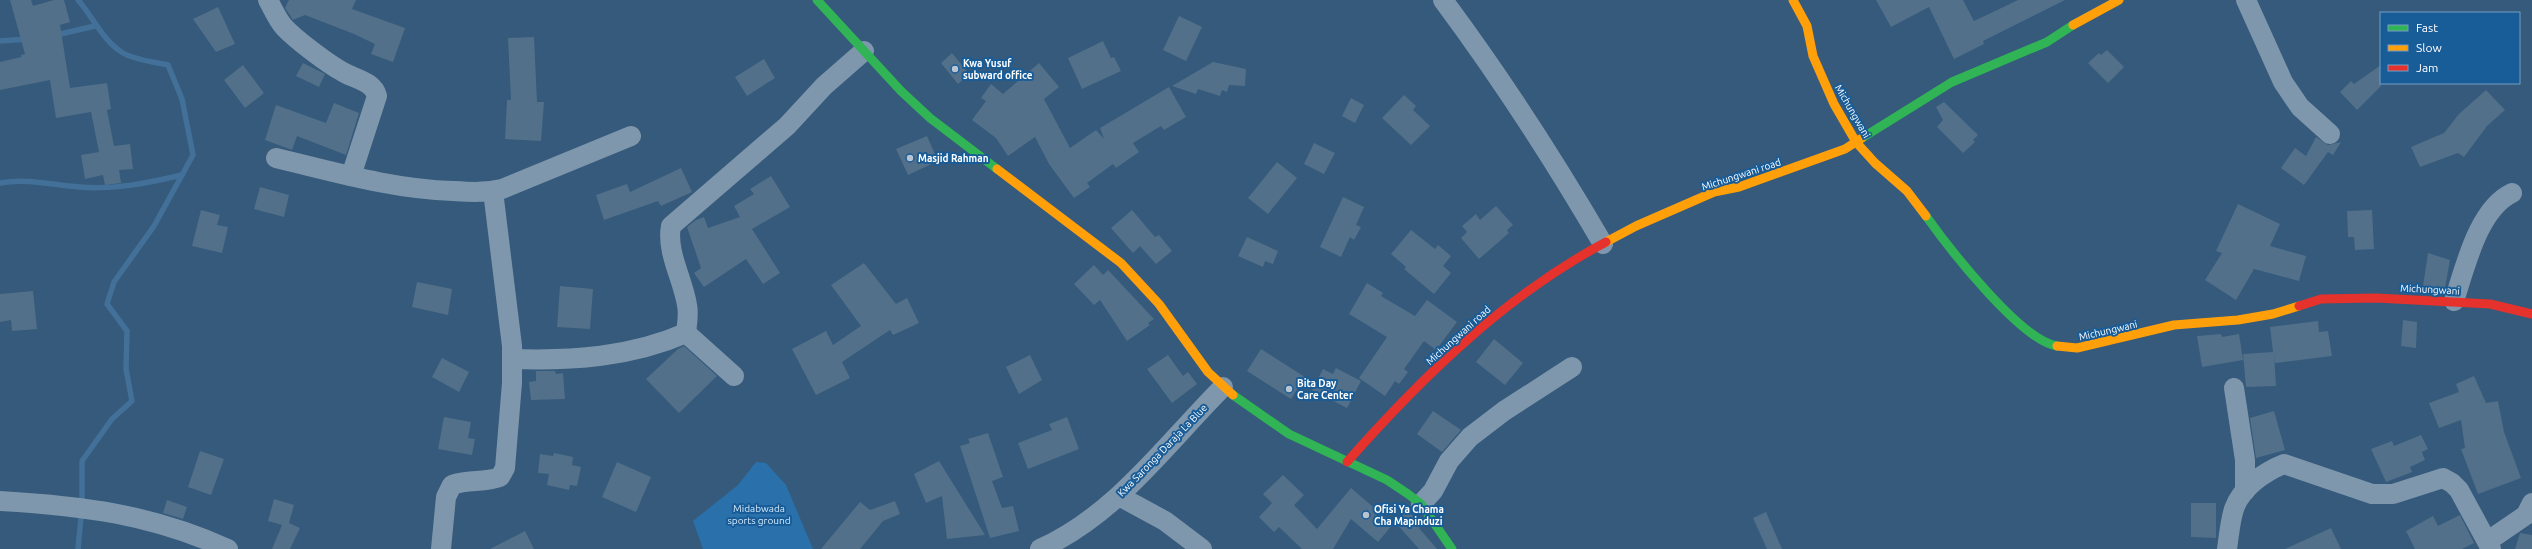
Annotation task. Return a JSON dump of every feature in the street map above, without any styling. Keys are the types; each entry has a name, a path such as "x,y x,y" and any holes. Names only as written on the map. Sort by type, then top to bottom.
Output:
{"street":[{"path":"268,0 284,27 298,39 342,72 369,84 375,89 377,96 370,110 352,176"},
{"path":"817,0 900,91 930,118 1121,263 1159,304 1208,372 1223,386 1247,406 1289,434 1387,480 1421,504 1452,549"},
{"path":"1442,0 1485,57 1567,182 1603,244"},
{"name":"Michungwani","path":"1793,0 1807,26 1813,56 1834,104 1856,142 1875,163 1907,191 1950,248 1995,298 2029,333 2053,345 2077,348 2174,325 2238,320 2273,314 2321,300 2376,298 2454,301 2490,304 2532,314"},
{"name":"Michungwani road","path":"1347,462 1399,403 1498,313 1603,244 1636,226 1714,192 1739,187 1830,156 1856,142 1952,82 2047,42 2084,17 2119,0"},
{"path":"2246,0 2283,82 2300,107 2330,134"},
{"path":"686,333 687,305 669,235 671,226 787,126 824,86 864,51"},
{"path":"276,158 352,176 419,189 493,191 631,136"},
{"path":"441,549 446,497 452,485 460,482 492,480 500,477 505,468 512,359 493,191"},
{"path":"2454,301 2468,255 2492,206 2500,198 2512,193"},
{"path":"512,359 573,358 631,352 686,333"},
{"path":"686,333 734,376"},
{"path":"1421,504 1433,491 1449,461 1470,437 1504,411 1572,367"},
{"name":"Kwa Saronga Daraja La Blue","path":"1040,549 1076,529 1119,496 1223,386"},
{"path":"2234,388 2245,460 2245,492"},
{"path":"2227,549 2234,509 2245,492 2266,473 2284,464 2372,494 2393,494 2443,478 2452,483 2459,490 2490,545 2526,515 2532,503"},
{"path":"1119,496 1165,521 1202,549"},
{"path":"0,501 82,507 150,520 185,531 228,549"}],"green space":[{"name":"Midabwada sports ground","path":"756,462 766,463 786,485 813,549 703,549 693,521 738,485"}],"building":[{"path":"10,0 31,0 33,6 54,0 64,0 70,22 60,25 70,88 107,83 111,109 107,110 114,146 130,144 133,169 119,170 121,183 105,185 103,175 85,179 81,155 99,152 91,112 56,118 50,80 0,90 0,62 21,57 21,55 25,54"},
{"path":"289,0 356,0 352,9 405,28 393,62 371,54 375,44 354,34 305,15 293,20 285,8"},
{"path":"1876,0 1963,0 1974,21 2018,0 2065,0 1983,41 1984,44 1954,59 1929,7 1891,27"},
{"path":"218,7 235,44 216,52 193,19"},
{"path":"1179,16 1202,27 1186,61 1163,50"},
{"path":"534,37 537,102 544,102 541,141 505,139 507,100 511,100 508,38"},
{"path":"1103,41 1111,58 1114,57 1121,71 1082,89 1068,58"},
{"path":"2107,50 2124,67 2108,83 2088,63 2099,53 2101,55"},
{"name":"Kwa Yusuf subward office","path":"952,53 969,74 958,84 941,63"},
{"path":"764,59 775,78 747,96 735,77"},
{"path":"1213,62 1246,69 1245,86 1229,85 1227,92 1222,90 1220,96 1198,89 1196,94 1172,86"},
{"path":"303,63 325,74 319,87 296,76"},
{"path":"1039,63 1059,87 1044,99 1070,148 1096,130 1104,139 1100,128 1169,87 1186,117 1164,130 1161,126 1133,143 1139,152 1116,168 1113,164 1087,183 1090,187 1074,198 1049,164 1035,137 1008,156 996,138 972,120 986,101 981,98 991,84 1003,94"},
{"path":"243,65 264,93 245,108 224,80"},
{"path":"2380,66 2381,86 2357,110 2340,92 2351,81 2354,84"},
{"path":"2486,90 2505,110 2487,126 2464,157 2458,153 2420,167 2411,147 2444,133 2459,114"},
{"path":"1404,95 1416,106 1413,110 1430,126 1411,145 1382,118"},
{"path":"1351,98 1364,105 1355,123 1342,116"},
{"path":"1944,102 1978,135 1973,140 1975,142 1963,153 1937,127 1943,120 1936,107"},
{"path":"334,103 359,113 346,155 297,136 292,150 265,140 276,105 326,123"},
{"path":"927,136 938,161 908,175 896,149"},
{"path":"2316,137 2328,145 2341,142 2333,155 2328,152 2304,185 2281,168 2295,148 2306,156"},
{"path":"1314,143 1335,153 1324,174 1304,164"},
{"path":"1277,162 1297,178 1268,214 1248,198"},
{"path":"681,168 692,192 661,206 658,201 604,220 596,195 627,184 630,192"},
{"path":"771,176 790,207 752,229 780,273 763,284 746,259 704,287 694,273 701,268 687,227 696,220 704,217 708,228 740,217 734,206 754,194 750,189"},
{"path":"260,187 289,195 284,217 254,209"},
{"path":"1343,197 1364,207 1356,225 1361,227 1354,240 1350,237 1341,257 1320,247"},
{"path":"2238,204 2280,224 2270,246 2306,256 2299,281 2254,269 2236,300 2205,280 2222,253 2216,251"},
{"path":"1496,206 1513,225 1507,230 1509,233 1479,259 1461,238 1467,232 1462,226 1476,214 1480,220"},
{"path":"201,210 220,215 217,225 228,227 222,253 192,246"},
{"path":"1132,210 1155,237 1159,235 1172,251 1156,264 1140,246 1133,253 1111,228"},
{"path":"2372,210 2374,249 2355,250 2354,237 2348,237 2347,211"},
{"path":"1411,230 1435,249 1438,245 1451,256 1443,266 1451,273 1434,294 1404,269 1406,267 1391,254"},
{"path":"1247,237 1278,251 1273,264 1265,261 1263,267 1238,256"},
{"path":"2428,253 2450,260 2445,288 2423,286"},
{"path":"864,263 896,304 907,298 919,323 893,335 890,330 842,362 850,378 816,395 792,349 826,331 833,345 861,326 831,285"},
{"path":"1094,265 1103,275 1108,270 1154,319 1148,323 1150,325 1127,341 1100,300 1094,305 1074,284"},
{"path":"417,282 452,289 448,315 412,307"},
{"path":"1367,283 1383,293 1381,296 1415,316 1427,300 1457,322 1436,350 1424,341 1404,369 1408,372 1399,384 1395,381 1385,396 1359,378 1387,337 1349,314"},
{"path":"560,286 593,289 590,329 557,327"},
{"path":"33,291 37,329 12,331 11,320 0,322 0,294"},
{"path":"2403,320 2417,322 2416,348 2401,346"},
{"path":"2318,321 2319,332 2328,331 2332,356 2275,363 2274,353 2276,386 2246,387 2243,354 2273,352 2270,327"},
{"path":"2221,334 2222,337 2239,334 2243,360 2202,367 2197,336"},
{"path":"1494,339 1523,363 1505,385 1476,362"},
{"path":"684,346 717,376 679,413 646,379 678,349"},
{"path":"1261,349 1305,377 1291,399 1247,371"},
{"path":"1030,355 1042,380 1019,394 1006,367"},
{"path":"1168,355 1183,376 1188,372 1197,384 1172,403 1147,369"},
{"path":"442,358 469,372 459,392 432,377"},
{"path":"1336,368 1361,381 1347,408 1312,390 1323,369 1333,374"},
{"path":"536,371 555,371 556,374 563,373 565,399 531,400 529,382 536,381"},
{"path":"2474,376 2486,403 2498,401 2504,432 2521,478 2478,494 2461,449 2465,448 2461,420 2439,428 2429,403 2459,392 2456,384"},
{"path":"1433,411 1461,430 1442,452 1417,434"},
{"path":"2274,411 2285,450 2256,458 2250,418"},
{"path":"444,417 471,422 468,438 475,439 472,455 438,449"},
{"path":"1067,417 1079,449 1028,469 1018,443 1052,430 1049,424"},
{"path":"988,433 1003,477 992,481 1002,508 1013,506 1019,531 990,538 960,446 970,443 968,439"},
{"path":"2421,435 2428,449 2422,452 2425,460 2410,467 2412,472 2386,482 2371,449 2392,441 2394,446"},
{"path":"200,451 224,459 211,495 188,487"},
{"path":"554,453 573,457 572,465 581,467 577,486 570,485 569,490 547,485 549,474 538,473 540,454 553,456"},
{"path":"939,461 985,535 947,539 942,496 926,503 914,474"},
{"path":"617,462 651,477 636,512 602,497"},
{"path":"1283,475 1304,495 1294,505 1317,529 1351,488 1393,524 1378,542 1351,519 1333,549 1302,549 1279,527 1274,532 1259,517 1272,503 1263,494"},
{"path":"274,499 294,505 289,523 300,528 290,549 272,549 282,525 268,521"},
{"path":"167,500 187,507 183,519 163,513"},
{"path":"895,501 900,514 883,521 860,549 821,549 860,502 870,510"},
{"path":"2191,503 2216,503 2216,538 2191,537"},
{"path":"1408,510 1421,526 1419,528 1437,549 1419,549 1394,521"},
{"path":"1766,512 1782,549 1767,549 1753,518"},
{"path":"2460,515 2474,543 2462,549 2415,549 2406,531 2433,516 2438,526"},
{"path":"2331,528 2341,549 2285,549"},
{"path":"525,531 534,549 490,549"},
{"path":"2520,533 2532,535 2532,549 2515,549"}],"waterway":[{"path":"78,0 104,35 116,48 133,57 168,65 182,99 193,155 154,226 114,282 107,304 127,331 126,369 132,401 112,419 82,461 82,507 78,549"},
{"path":"56,35 95,26"},
{"path":"0,41 28,39"},
{"path":"0,183 20,181 106,188 144,183 182,175"}],"traffic: fast":[{"path":"817,0 901,91 930,118 997,169"},
{"path":"1862,138 1952,82 2047,42 2073,25"},
{"path":"1926,216 1986,291 2006,311 2024,328 2042,340 2057,346"},
{"path":"1233,395 1289,434 1387,480 1408,494 1421,504 1452,549"}],"traffic: slow":[{"path":"1793,0 1807,26 1813,56 1834,104 1856,142 1875,163 1907,191 1926,216"},
{"path":"2073,25 2119,0"},
{"path":"1606,242 1636,226 1714,192 1739,187 1845,149 1862,138"},
{"path":"997,169 1121,263 1159,304 1208,372 1233,395"},
{"path":"2057,346 2077,348 2174,325 2238,320 2273,314 2299,306"}],"traffic: jam":[{"path":"1347,462 1405,399 1467,340 1500,312 1534,287 1569,263 1606,242"},
{"path":"2299,306 2321,299 2376,298 2490,304 2532,314"}],"place":[{"name":"Kwa Yusuf subward office","path":"955,69"},
{"name":"Masjid Rahman","path":"910,158"},
{"name":"Bita Day Care Center","path":"1289,389"},
{"name":"Ofisi Ya Chama Cha Mapinduzi","path":"1366,515"}]}
